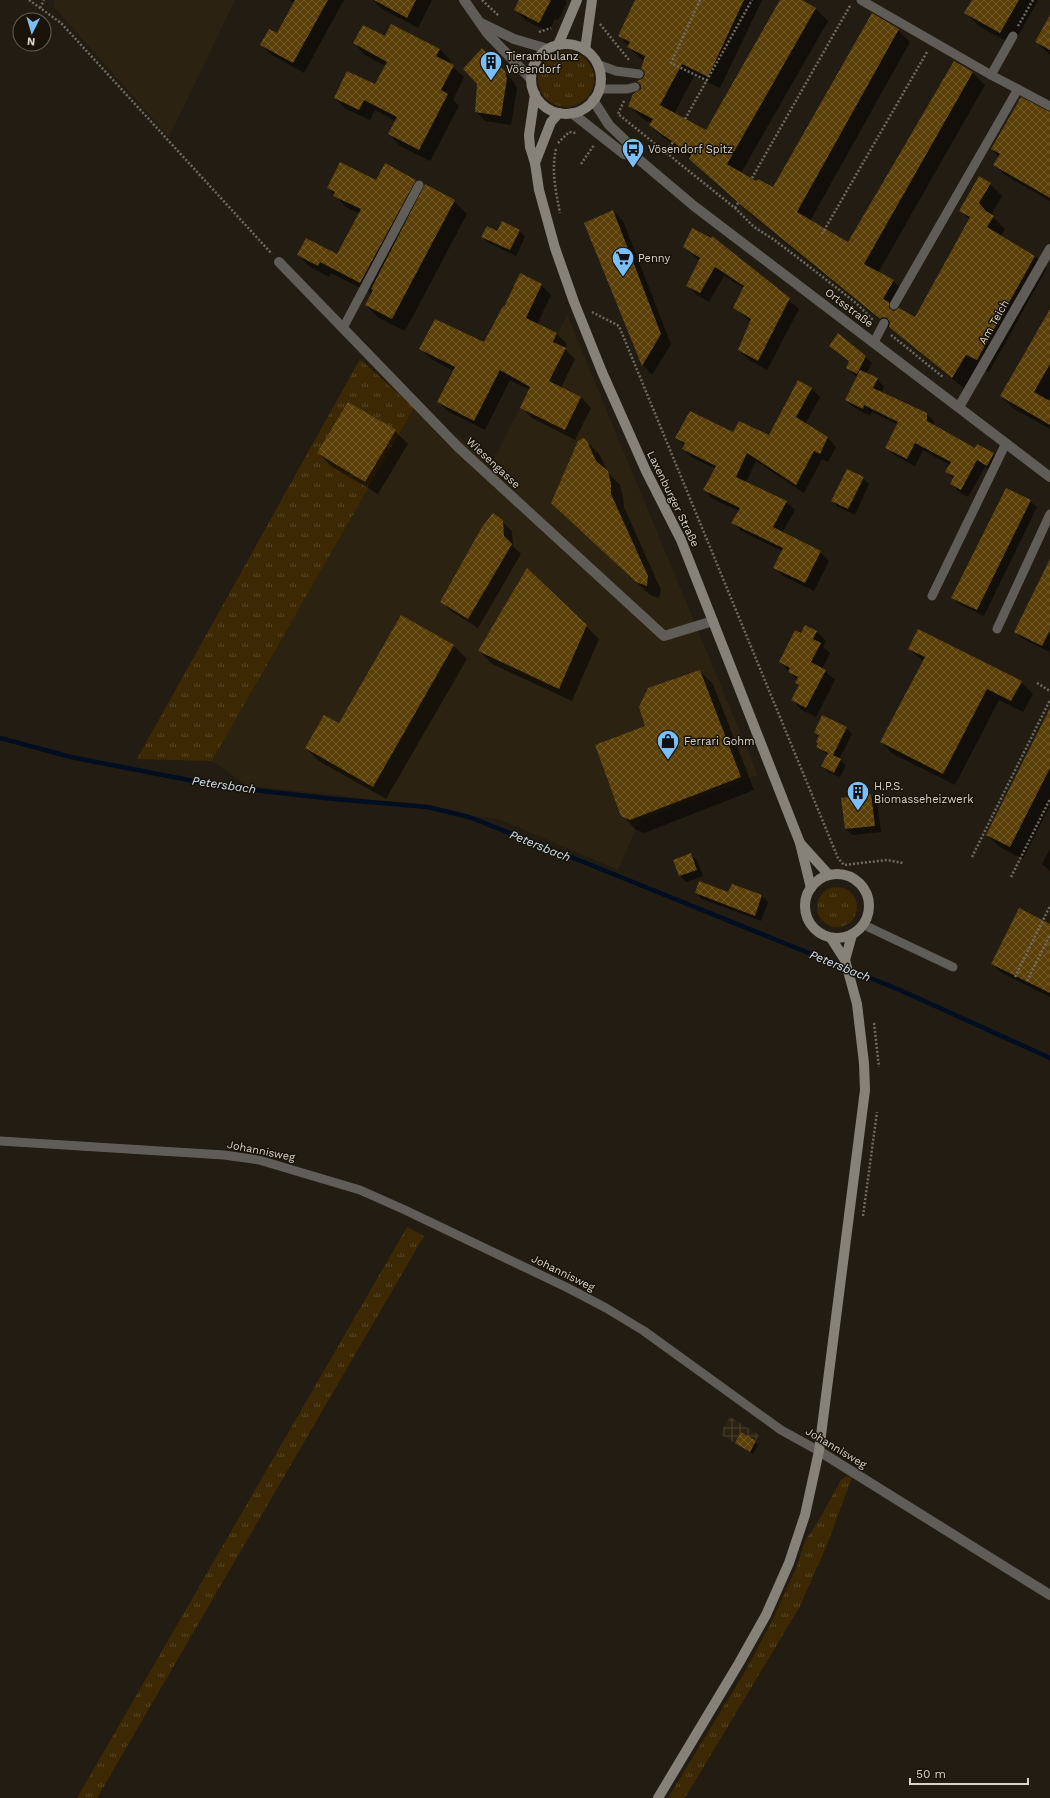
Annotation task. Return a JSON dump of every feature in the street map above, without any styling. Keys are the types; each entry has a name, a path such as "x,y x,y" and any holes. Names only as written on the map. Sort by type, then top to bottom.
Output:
{"main road":[{"path":"558,45 577,0"},
{"path":"585,50 588,17 592,0"},
{"path":"558,45 572,45 585,50 597,64 600,76 599,89 593,100 584,109 572,113 559,113 542,104 535,94 531,79 536,62 548,49 558,45"},
{"name":"Laxenburger Straße","path":"535,94 529,135 530,147 535,163 539,190 555,248 574,302 602,372 646,471 681,540 800,843 811,888 805,899 807,918 819,933 831,938 845,960"},
{"name":"Laxenburger Straße","path":"535,163 550,122 559,113"},
{"name":"Laxenburger Straße","path":"800,843 829,875"},
{"path":"811,888 819,880 829,875 841,874 852,878 865,890 869,900 869,910 864,925 852,935 842,938 831,938"},
{"path":"658,1798 766,1615 789,1563 805,1514 819,1450 865,1090 862,1036 857,1004 845,960 852,935"}],"street":[{"path":"464,0 487,32 531,79"},
{"path":"481,23 514,39 548,49"},
{"name":"Ortsstraße","path":"593,100 609,124 630,145 636,157 694,206 1050,477"},
{"name":"Ortsstraße","path":"572,113 624,154 636,157"},
{"name":"Am Teich","path":"960,407 1050,249"},
{"name":"Wiesengasse","path":"279,262 458,447 664,636 713,621"},
{"name":"Johannisweg","path":"819,1450 1050,1595"}],"lane":[{"path":"861,0 991,75 1050,106"},
{"path":"991,75 1013,36"},
{"path":"597,64 616,71 634,74"},
{"path":"599,89 631,88"},
{"path":"894,305 1018,89"},
{"path":"343,328 419,185"},
{"path":"874,342 883,325"},
{"path":"932,596 1006,443"},
{"path":"997,629 1050,514"},
{"path":"864,925 953,967"},
{"name":"Johannisweg","path":"0,1141 224,1155 259,1160 360,1190 405,1210 606,1308 644,1331 781,1430 819,1450"}],"path":[{"path":"29,0 61,23 279,262"},
{"path":"40,8 44,0"},
{"path":"700,0 671,63 708,81"},
{"path":"685,119 708,81 752,0"},
{"path":"752,178 853,0"},
{"path":"1013,36 1033,0"},
{"path":"588,17 602,25 629,58 634,74"},
{"path":"534,33 546,31 555,24"},
{"path":"822,234 933,41"},
{"path":"609,124 618,114 631,88"},
{"path":"618,114 665,154 735,208 754,227 773,239 856,303 945,379"},
{"path":"561,220 554,176 553,159 556,145 562,137 569,132 578,133"},
{"path":"581,164 601,136"},
{"path":"589,141 594,145"},
{"path":"665,154 672,142"},
{"path":"735,208 738,203"},
{"path":"806,264 808,260"},
{"path":"574,302 619,326 838,858 844,865 887,860 903,863"},
{"path":"1037,683 1050,691"},
{"path":"972,857 1050,700"},
{"path":"1011,877 1050,799"},
{"path":"1016,977 1050,906"},
{"path":"1027,981 1050,935"}],"shaded area":[{"path":"54,0 235,0 169,137 54,7"},
{"path":"567,315 758,775 639,821 618,870 501,820 337,795 248,786 212,761 414,408 450,447 457,435 490,467"},
{"path":"730,1417 759,1435 750,1452 720,1434"}],"green space":[{"path":"566,51 577,53 586,59 592,68 594,79 592,90 586,99 577,105 566,107 555,105 546,99 540,90 538,79 540,68 546,59 555,53"},
{"path":"360,359 414,408 212,761 137,759"},
{"path":"837,887 851,893 857,907 851,921 837,927 823,921 817,907 823,893"},
{"path":"407,1227 424,1236 97,1798 77,1798"},
{"path":"847,1476 852,1477 827,1545 799,1608 685,1798 668,1798 747,1668 773,1619 797,1566 805,1541 819,1520 841,1480"}],"building":[{"path":"295,0 328,0 293,63 260,45 269,29 277,33"},
{"path":"374,0 416,0 407,18"},
{"path":"519,0 551,0 539,23 514,10"},
{"path":"635,0 744,0 708,77 682,64 660,105 706,130 780,0 802,0 816,8 727,164 756,181 758,179 773,187 872,13 899,29 797,212 848,242 954,61 973,72 864,264 894,280 883,299 889,302 889,308 894,311 899,308 915,317 970,217 959,211 979,176 991,183 979,203 986,211 994,216 987,227 1035,256 977,360 966,355 952,378 889,327 890,322 887,318 883,317 880,319 742,206 689,159 691,155 649,125 653,119 628,106 633,94 641,89 641,85 637,81 642,79 645,75 641,68 645,56 627,47 630,42 618,36"},
{"path":"972,0 1019,0 1000,33 964,13"},
{"path":"1050,15 1050,50 1035,42"},
{"path":"391,24 440,49 436,56 454,65 441,90 448,94 419,150 388,134 397,117 364,100 359,110 334,98 347,71 375,84 387,62 353,43 363,25 385,36"},
{"name":"Tierambulanz Vösendorf","path":"482,48 505,71 507,79 501,116 475,112 477,84 463,69"},
{"path":"1021,97 1050,112 1050,198 993,165 1000,154 991,149"},
{"path":"340,162 376,180 385,163 416,180 360,283 320,262 318,266 297,255 306,238 337,254 361,209 333,196 335,192 327,188"},
{"path":"425,184 455,200 392,319 365,305 373,290 371,289"},
{"name":"Penny","path":"613,210 661,334 642,366 584,223"},
{"path":"502,221 520,230 510,250 481,237 487,226 497,231"},
{"path":"692,228 711,238 712,236 790,298 758,361 738,350 751,319 733,308 744,286 715,267 700,293 686,286 700,258 683,247"},
{"path":"520,273 542,284 526,318 557,333 553,342 566,348 549,381 581,397 565,430 520,408 530,387 500,370 474,421 437,402 455,367 419,349 435,319 484,342 503,306 504,307"},
{"path":"1050,309 1050,364 1034,392 1050,401 1050,425 1000,396"},
{"path":"838,333 866,356 857,374 846,368 849,361 829,346"},
{"path":"860,370 878,378 873,388 927,413 927,421 975,448 977,444 994,453 987,466 977,460 961,490 950,484 954,476 945,472 951,462 915,443 907,459 885,448 898,422 864,405 863,409 845,400"},
{"path":"798,380 812,388 796,417 828,437 820,454 814,451 796,485 747,453 736,477 787,501 773,527 821,551 805,583 773,568 783,548 731,523 740,508 703,490 716,466 682,449 685,443 675,438 690,411 733,432 739,421 769,435"},
{"path":"348,402 396,430 365,482 317,453"},
{"path":"583,438 587,441 596,461 608,471 611,484 611,494 648,576 647,586 636,582 551,503 578,441"},
{"path":"847,469 864,477 848,509 831,501"},
{"path":"1006,488 1031,500 977,610 951,598"},
{"path":"493,513 503,520 504,536 512,544 468,619 440,602 482,527"},
{"path":"1050,559 1050,630 1042,646 1014,632"},
{"path":"527,568 587,625 559,689 478,651"},
{"path":"401,615 454,645 373,787 305,748 324,715 339,723"},
{"path":"805,625 817,631 813,639 821,643 811,662 826,670 806,708 791,700 799,685 795,683 798,677 788,672 790,668 779,662 795,630 801,633"},
{"path":"918,629 1022,681 1011,701 987,689 943,774 880,742 925,657 908,649"},
{"name":"Ferrari Gohm","path":"700,670 741,777 630,820 621,816 595,745 645,726 639,707 648,688"},
{"path":"1050,708 1050,768 1010,847 986,835"},
{"path":"822,715 847,727 833,755 841,759 834,773 821,766 828,753 816,747 818,743 816,742 819,735 814,733"},
{"name":"H.P.S. Biomasseheizwerk","path":"871,794 875,826 845,829 841,798"},
{"path":"691,853 697,870 679,876 673,860"},
{"path":"699,881 728,892 732,884 762,895 755,916 695,893"},
{"path":"1019,908 1050,924 1050,993 991,964"},
{"path":"741,1432 756,1441 750,1452 735,1443"}],"waterway":[{"name":"Petersbach","path":"0,738 71,757 219,786 334,799 428,807 469,817 900,990 1050,1058"}],"place":[{"name":"Tierambulanz Vösendorf","path":"491,82"},
{"name":"Vösendorf Spitz","path":"633,168"},
{"name":"Penny","path":"623,278"},
{"name":"Ferrari Gohm","path":"668,760"},
{"name":"H.P.S. Biomasseheizwerk","path":"858,812"}]}
